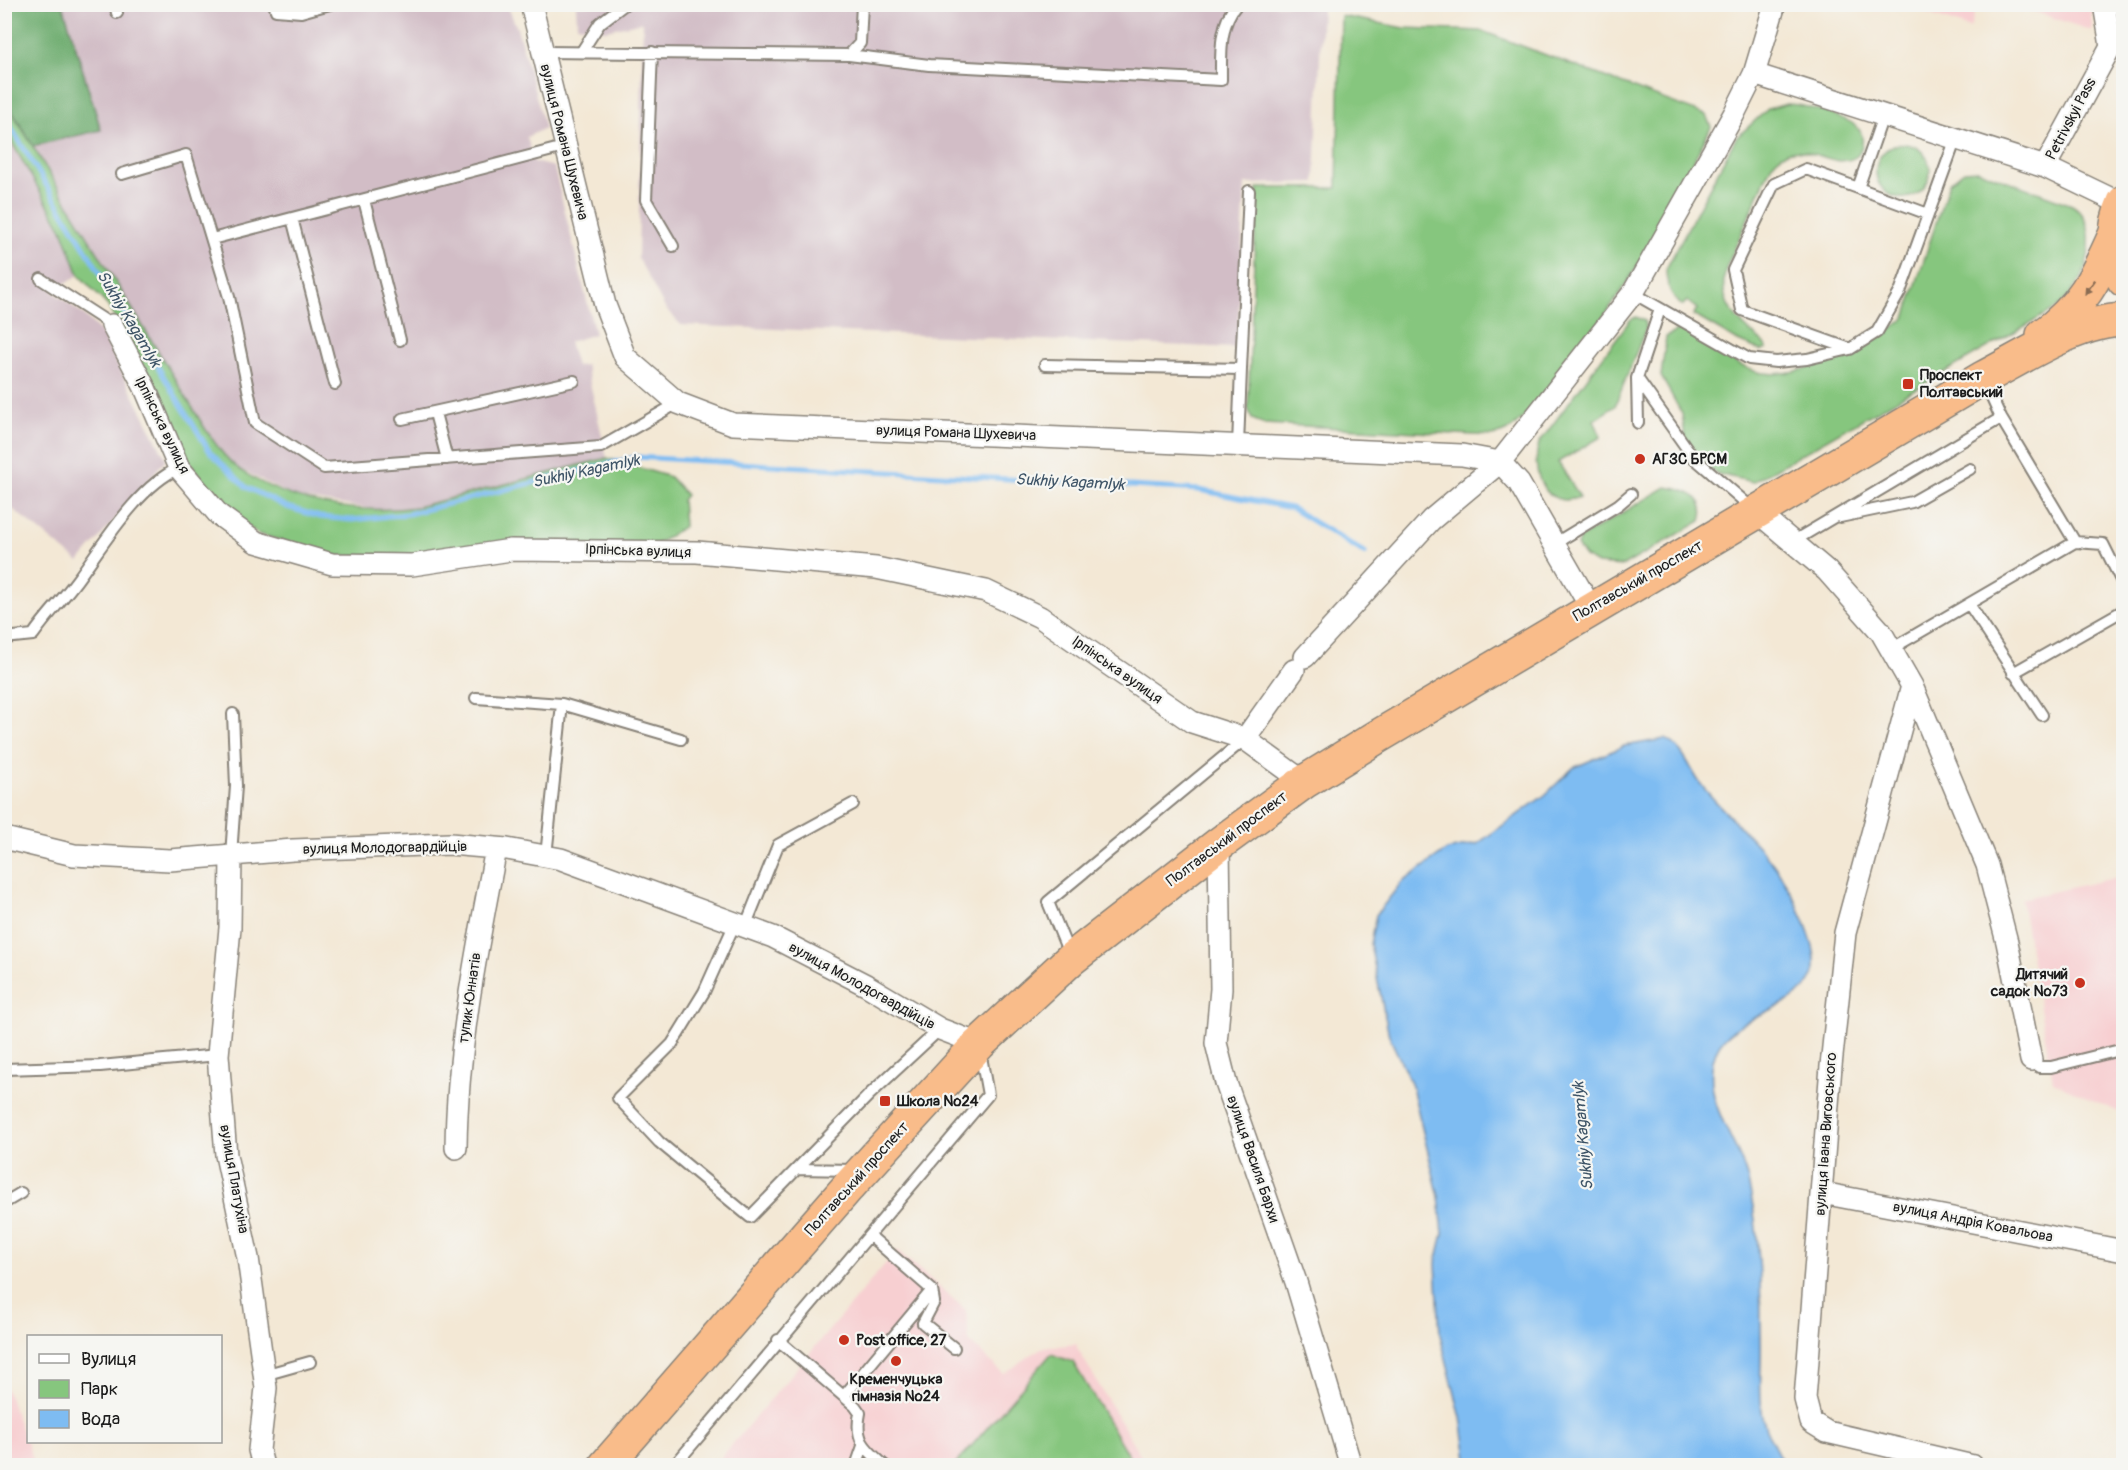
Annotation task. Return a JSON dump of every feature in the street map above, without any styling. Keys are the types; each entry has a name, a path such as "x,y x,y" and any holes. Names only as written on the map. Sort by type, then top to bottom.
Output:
{"highway":[{"path":"2120,213 2118,266 2124,280"},
{"path":"1983,378 2065,319 2093,284 2120,213"},
{"path":"1983,378 2076,331 2105,320 2124,320"},
{"name":"Полтавський проспект","path":"605,1466 864,1170 979,1044 1071,959 1219,844 1304,782 1591,608 1983,378"}],"street":[{"name":"вулиця Романа Шухевича","path":"531,4 564,147 605,305 625,357 678,403 733,424 1462,455 1500,462"},
{"path":"1245,739 1300,664 1431,519 1500,462 1633,293 1734,114 1754,74 1775,4"},
{"name":"Petrivskyi Pass","path":"2045,166 2110,46 2104,4"},
{"path":"1754,74 2045,166 2120,213"},
{"name":"Ірпінська вулиця","path":"112,325 145,388 179,468 219,514 256,542 332,564 412,565 510,550 697,552 876,568 986,591 1040,617 1192,722 1245,739 1304,782"},
{"path":"1500,462 1519,483 1591,608"},
{"path":"1756,511 1827,571 1881,632 1912,686 1987,865 2007,942 2031,1060"},
{"name":"вулиця Івана Виговського","path":"1912,686 1845,933 1830,1066 1805,1399 1811,1422 1827,1432 1972,1466"},
{"name":"вулиця Молодогвардійців","path":"4,838 74,855 171,860 450,844 561,859 773,937 866,985 940,1029 979,1044"},
{"name":"вулиця Василя Бархи","path":"1219,844 1221,989 1216,1043 1226,1083 1296,1282 1351,1466"},
{"name":"тупик Юннатів","path":"456,1148 459,1076 478,940 496,849"},
{"name":"вулиця Платухіна","path":"231,855 230,928 218,1055 226,1155 248,1258 266,1388 259,1450 263,1466"},
{"name":"вулиця Андрія Ковальова","path":"1822,1193 2124,1251"}],"lane":[{"path":"274,4 276,10 301,12 330,4"},
{"path":"582,51 600,23 625,4"},
{"path":"849,55 860,43 862,4"},
{"path":"542,52 849,55 929,65 1221,80 1222,37 1231,11 1237,4"},
{"path":"652,52 646,200 673,246"},
{"path":"1858,188 1883,116"},
{"path":"1633,293 1749,359 1776,362 1807,359 1850,349 1876,333 1900,292 1956,138"},
{"path":"212,239 564,147"},
{"path":"122,174 186,155 229,297 255,423 324,468 601,447 678,403"},
{"path":"1850,349 1742,310 1733,270 1774,184 1806,169 1928,214"},
{"path":"1238,445 1249,191"},
{"path":"364,200 400,340"},
{"path":"292,218 336,384"},
{"path":"41,279 112,325"},
{"path":"1638,423 1637,378 1660,309"},
{"path":"1045,365 1242,369"},
{"path":"1637,378 1693,457 1756,511"},
{"path":"1983,378 2001,418 2075,542"},
{"path":"402,419 574,381"},
{"path":"435,413 447,459"},
{"path":"1792,542 2001,418"},
{"path":"4,638 33,635 77,580 98,547 162,476 179,468"},
{"path":"1831,519 1912,502 1970,469"},
{"path":"1554,544 1618,505 1631,494"},
{"path":"1891,649 2075,542 2103,544 2124,586"},
{"path":"1969,604 2042,715"},
{"path":"2013,673 2123,610"},
{"path":"476,698 562,704 681,739"},
{"path":"546,856 562,704"},
{"path":"231,855 236,786 233,714"},
{"path":"1071,959 1048,902 1245,739"},
{"path":"853,804 778,845 740,925 704,992 672,1044 618,1098 658,1142 750,1217 940,1029"},
{"path":"674,1466 778,1340 870,1236 988,1095 979,1044"},
{"path":"2031,1060 2039,1067 2050,1067 2124,1049"},
{"path":"4,1069 100,1065 218,1055"},
{"path":"797,1169 864,1170"},
{"path":"4,1203 21,1193"},
{"path":"870,1236 932,1290 934,1302 923,1323 954,1348"},
{"path":"844,1396 932,1290"},
{"path":"778,1340 844,1396 860,1413 858,1425 862,1446 856,1466"},
{"path":"264,1375 310,1362"},
{"path":"862,1446 885,1466"}],"shaded area":[{"path":"1977,4 1970,28 1903,5"},
{"path":"63,5 507,5 517,28 545,128 527,137 534,162 554,167 595,334 569,342 576,366 586,365 607,458 417,507 385,511 294,497 238,468 224,455 206,430 33,146 101,129"},
{"path":"576,5 1322,5 1315,182 1245,184 1237,348 681,325 665,308 638,258 643,22 606,30 577,25"},
{"path":"2015,5 2091,5 2092,31"},
{"path":"4,131 62,229 79,275 52,291 83,314 101,332 166,459 79,562 5,503"},
{"name":"Дитячий садок №73","path":"2123,876 2123,1114 2053,1082 2021,899"},
{"name":"Кременчуцька гімназія №24","path":"897,1250 966,1310 969,1341 1004,1374 1041,1348 1075,1344 1146,1465 714,1466"},
{"path":"5,1386 35,1465 5,1465"}],"green space":[{"path":"5,4 63,5 101,130 33,146 5,99"},
{"path":"1341,16 1405,28 1482,31 1706,115 1711,127 1643,258 1591,336 1528,413 1511,429 1493,436 1264,424 1252,419 1248,408 1257,188 1337,188"},
{"path":"4,99 206,430 225,456 239,469 279,491 301,499 347,508 394,509 417,507 607,458 670,477 686,495 682,500 684,526 654,546 434,555 336,556 258,534 224,508 185,456 108,306 79,275 62,229 5,131"},
{"path":"1787,104 1822,111 1855,125 1861,132 1862,144 1857,156 1847,160 1836,160 1804,151 1793,151 1782,154 1772,164 1727,266 1724,279 1724,291 1732,312 1766,345 1767,349 1762,351 1738,341 1693,315 1697,309 1687,301 1682,306 1674,298 1670,289 1666,269 1736,138 1768,109"},
{"path":"1903,144 1913,146 1922,152 1928,161 1930,171 1928,181 1922,190 1913,196 1903,198 1893,196 1884,190 1878,181 1876,171 1878,161 1884,152 1893,146"},
{"path":"1978,170 2072,205 2085,218 2089,236 2086,266 2079,283 2060,306 1753,482 1718,474 1699,462 1685,437 1682,414 1661,376 1666,337 1679,329 1687,331 1745,367 1771,374 1812,367 1855,350 1905,318 1949,183 1964,171"},
{"path":"1636,317 1645,321 1646,328 1615,406 1594,420 1601,437 1558,462 1580,497 1568,500 1557,498 1543,486 1539,476 1537,454 1539,443 1630,320"},
{"path":"1666,487 1688,492 1694,496 1702,506 1701,521 1623,566 1597,564 1585,557 1577,546 1580,538"},
{"path":"1051,1354 1073,1362 1134,1465 955,1465"}],"water":[{"path":"1665,739 1678,748 1703,787 1773,864 1796,902 1814,950 1813,976 1804,989 1791,999 1744,1023 1730,1033 1719,1045 1713,1061 1712,1078 1718,1109 1744,1167 1752,1201 1760,1279 1760,1384 1763,1419 1784,1465 1468,1465 1461,1418 1440,1335 1436,1263 1443,1233 1439,1197 1411,1083 1389,1036 1370,944 1376,915 1401,883 1447,850 1477,844 1545,795 1573,768 1624,746"}],"waterway":[{"name":"Sukhiy Kagamlyk","path":"4,116 210,452 246,487 287,507 320,517 352,520 408,514 636,457 1199,490 1291,508 1365,553"}],"place":[{"name":"Проспект Полтавський","path":"1908,384"},
{"name":"АГЗС БРСМ","path":"1640,459"},
{"name":"Дитячий садок №73","path":"2080,983"},
{"name":"Школа №24","path":"885,1101"},
{"name":"Post office, 27","path":"844,1340"},
{"name":"Кременчуцька гімназія №24","path":"896,1361"}]}
